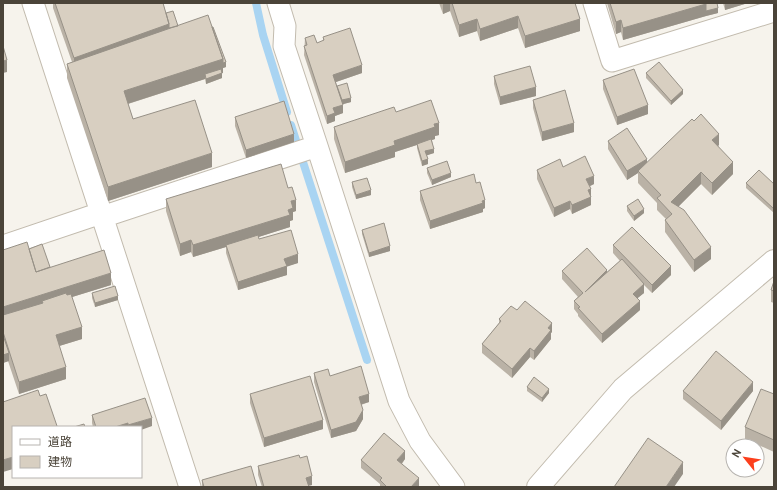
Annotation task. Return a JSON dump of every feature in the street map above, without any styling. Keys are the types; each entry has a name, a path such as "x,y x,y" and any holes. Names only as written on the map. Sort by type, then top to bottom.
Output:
{"street":[{"path":"33,3 190,487"},
{"path":"278,3 285,26 284,46 307,150 399,401 420,441 454,487"},
{"path":"594,3 612,61 774,11"},
{"path":"3,246 307,150"},
{"path":"538,487 623,389 774,261"}],"building":[{"path":"55,3 163,3 169,24 74,58"},
{"path":"452,3 575,3 580,19 525,36 518,16 480,29 477,19 459,25"},
{"path":"610,3 706,4 623,28 621,20 616,22"},
{"path":"706,3 717,3 718,8 706,11"},
{"path":"173,11 178,26 169,28 166,13"},
{"path":"208,15 223,59 124,91 133,119 195,100 212,153 108,187 67,64"},
{"path":"213,27 226,62 223,63"},
{"path":"350,28 362,65 333,75 343,105 333,108 335,113 327,116 304,46 307,45 305,38 314,35 317,43 324,40 323,37"},
{"path":"3,46 7,60 3,61"},
{"path":"659,62 683,90 671,101 646,73"},
{"path":"530,66 536,87 500,97 494,76"},
{"path":"221,69 222,73 206,79 205,74"},
{"path":"634,69 648,105 617,117 603,80"},
{"path":"347,83 351,98 342,100 337,86"},
{"path":"565,90 574,123 542,132 533,100"},
{"path":"431,100 439,123 434,124 435,127 394,141 395,145 345,162 334,127 394,107 396,112"},
{"path":"284,101 294,134 246,150 235,117"},
{"path":"701,114 719,134 712,140 733,162 712,183 701,172 671,202 684,210 711,247 694,260 665,220 672,214 657,198 661,195 638,171 692,119 694,121"},
{"path":"627,128 647,159 627,171 608,141"},
{"path":"431,139 434,149 425,151 428,159 422,161 417,144"},
{"path":"585,156 594,176 586,179 591,189 588,190 591,197 572,205 570,201 554,208 537,170 560,159 563,167"},
{"path":"447,161 451,173 432,180 427,168"},
{"path":"281,164 288,188 292,187 296,200 291,201 293,208 288,210 290,215 193,245 191,240 180,244 166,199"},
{"path":"759,170 774,184 774,209 746,183"},
{"path":"474,174 476,183 480,182 485,200 482,201 483,203 430,221 420,191"},
{"path":"367,178 371,190 356,195 352,182"},
{"path":"638,199 644,209 634,216 627,206"},
{"path":"384,223 390,246 369,253 362,230"},
{"path":"632,227 671,266 652,285 613,245"},
{"path":"291,230 298,254 284,259 287,266 238,282 226,245 258,235 259,239"},
{"path":"27,242 36,272 104,250 111,273 3,307 3,250"},
{"path":"42,244 50,267 36,272 29,249"},
{"path":"587,248 607,270 585,292 622,259 644,284 633,294 640,301 602,334 578,308 580,307 574,301 583,293 562,271"},
{"path":"774,281 774,291 771,290"},
{"path":"115,286 118,296 95,303 92,293"},
{"path":"66,293 67,295 71,294 82,327 56,335 66,367 19,382 3,332 3,315 43,303 42,301"},
{"path":"525,301 552,323 548,328 551,330 534,351 530,348 512,369 482,344 501,321 499,319 511,306 517,310"},
{"path":"3,335 9,353 3,355"},
{"path":"716,351 753,382 721,421 683,391"},
{"path":"361,366 369,394 359,397 363,410 356,422 331,430 314,373 328,369 330,376"},
{"path":"310,376 323,420 264,438 250,394"},
{"path":"534,377 549,389 542,398 527,387"},
{"path":"761,389 774,394 774,440 745,427"},
{"path":"38,390 40,396 46,394 57,426 12,426 12,457 3,460 3,402"},
{"path":"145,398 152,418 128,425 128,423 118,426 96,426 92,415"},
{"path":"384,433 405,451 397,460 419,478 411,487 387,487 380,480 382,478 361,460"},
{"path":"648,438 683,462 666,487 614,487"},
{"path":"299,455 300,458 307,456 312,476 306,478 309,487 264,487 258,466"},
{"path":"251,466 257,487 204,487 202,480"}],"waterway":[{"path":"256,3 263,35 287,112"},
{"path":"291,125 367,360"}]}
